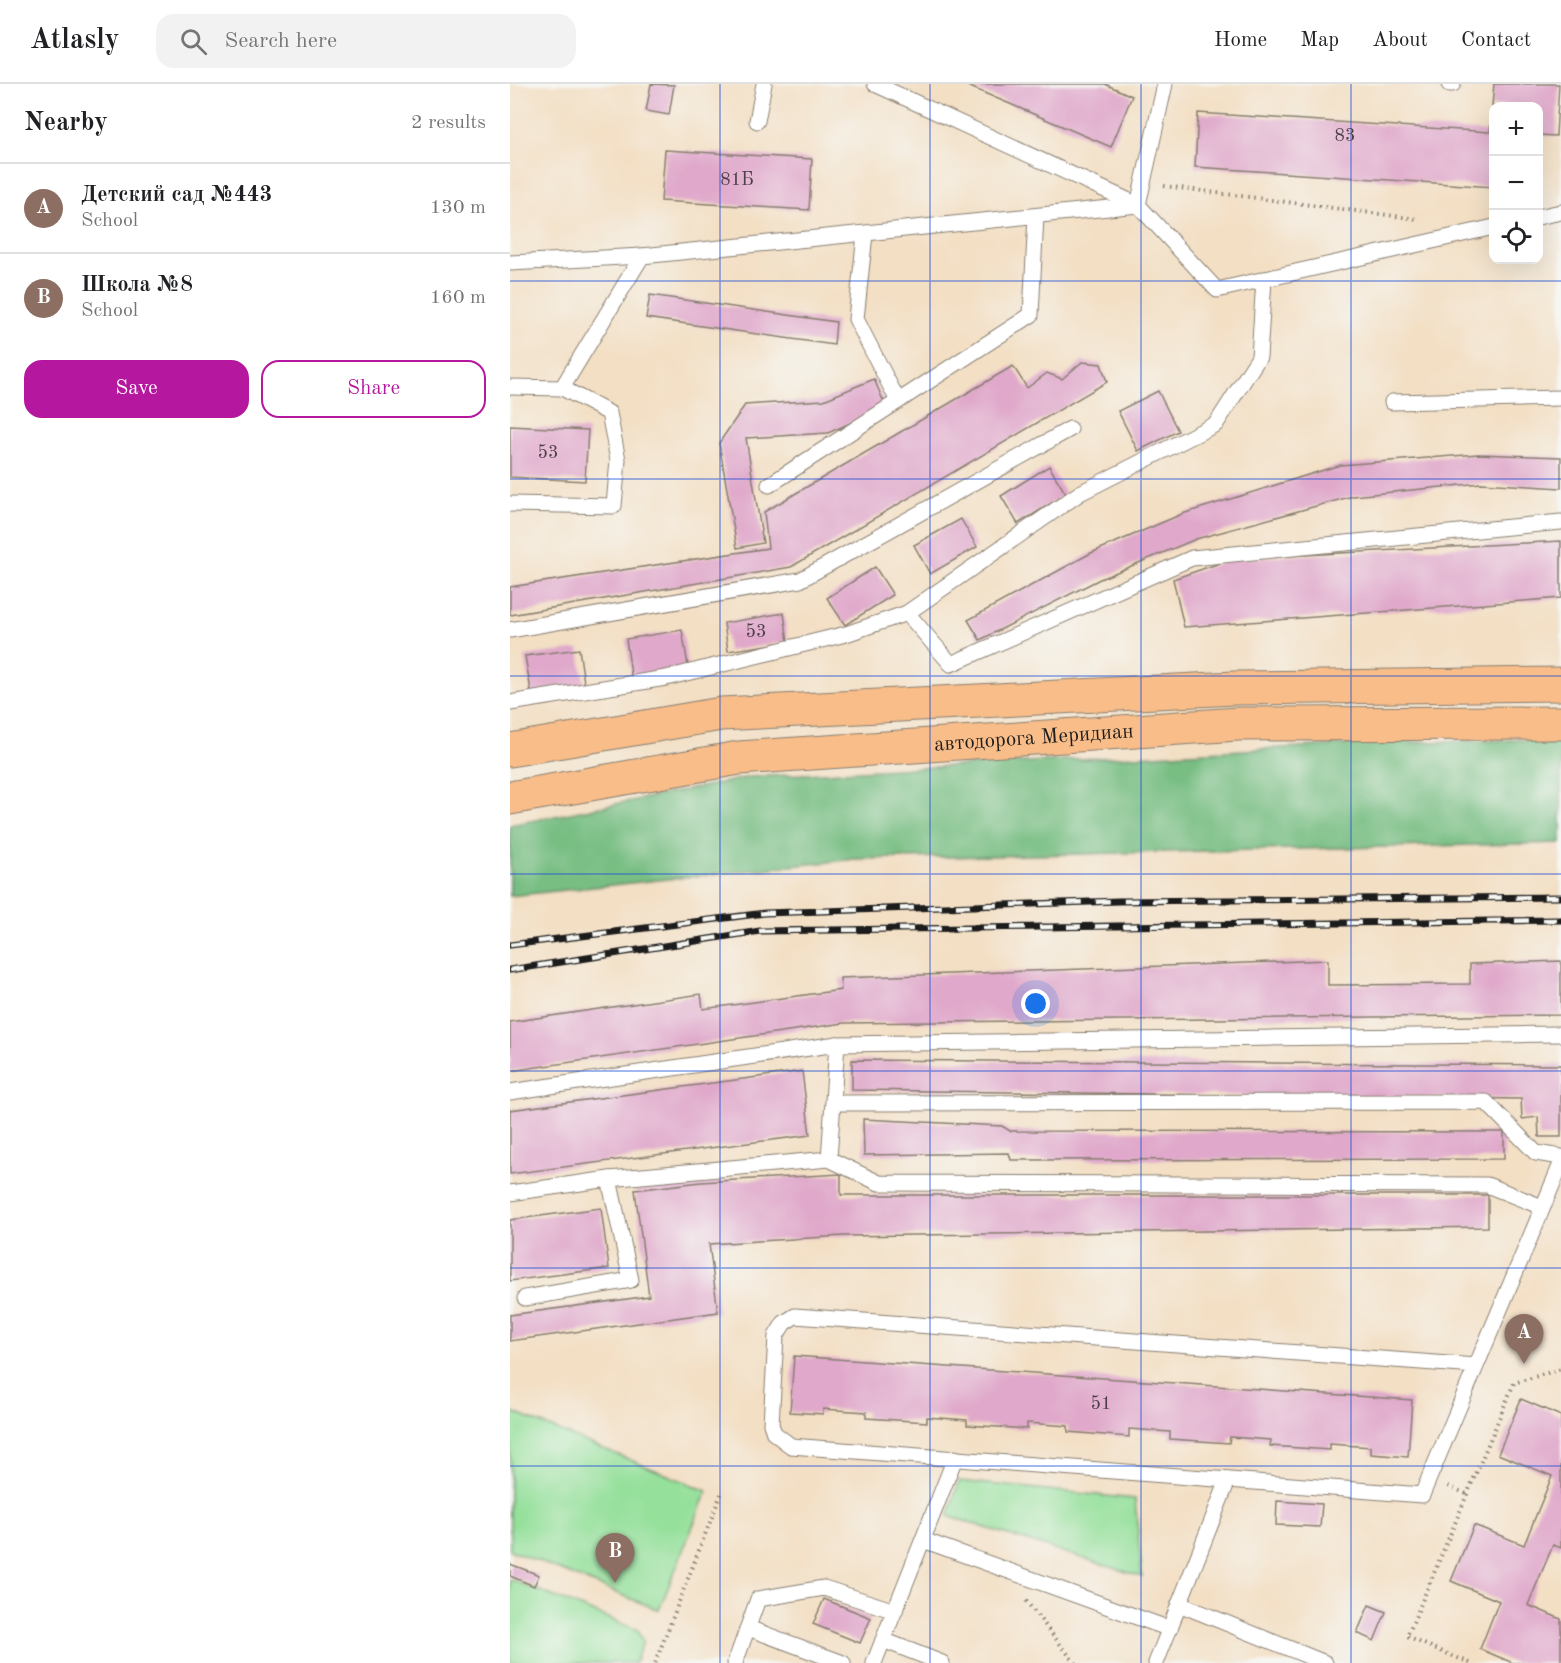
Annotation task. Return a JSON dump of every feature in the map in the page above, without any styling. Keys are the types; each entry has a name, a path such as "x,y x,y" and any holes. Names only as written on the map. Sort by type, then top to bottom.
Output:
{"main road":[{"name":"автодорога Меридиан","path":"510,750 721,714 1235,688 1561,684"},
{"name":"автодорога Меридиан","path":"510,798 739,758 1238,724 1561,723"}],"lane":[{"path":"757,121 764,84"},
{"path":"875,84 1138,205 1217,290 1489,228"},
{"path":"1138,205 1165,84"},
{"path":"510,263 642,256 1138,205"},
{"path":"1543,216 1561,212"},
{"path":"768,484 1031,315 1036,216"},
{"path":"865,234 856,319 898,401"},
{"path":"562,387 642,256"},
{"path":"510,703 666,678 846,634 906,613 1080,493 1216,424 1259,357 1264,279"},
{"path":"510,387 562,387 609,413 618,460 614,506 510,504"},
{"path":"1392,402 1561,398"},
{"path":"510,630 800,580 1070,429"},
{"path":"906,613 951,664 1192,558 1561,522"},
{"path":"510,1092 837,1044 1561,1034"},
{"path":"829,1159 837,1044"},
{"path":"834,1103 1486,1102 1536,1153 1561,1157"},
{"path":"510,1193 609,1179 829,1159 879,1183 1487,1185 1542,1207"},
{"path":"1476,1366 795,1316 784,1323 776,1336 770,1416 774,1433 792,1446 1422,1495 1561,1164"},
{"path":"525,1298 631,1280 609,1179"},
{"path":"874,1663 955,1458"},
{"path":"1156,1663 1228,1480"},
{"path":"923,1540 1170,1629"},
{"path":"735,1663 758,1599 824,1588 895,1611"},
{"path":"1179,1604 1323,1663"},
{"path":"748,1628 843,1663"},
{"path":"883,1640 942,1663"}],"path":[{"path":"1143,184 1420,219"},
{"path":"1470,1663 1407,1638 1514,1383 1561,1369"},
{"path":"655,1663 721,1494"},
{"path":"999,1568 1074,1663"}],"green space":[{"path":"1561,739 1561,843 856,859 510,896 510,825 750,777 1373,743"},
{"path":"510,1411 707,1491 659,1610 510,1550"},
{"path":"959,1481 1135,1499 1142,1577 948,1516"},
{"path":"510,1579 638,1630 643,1642 635,1663 510,1663"}],"building":[{"path":"651,84 674,85 669,115 646,111"},
{"path":"963,84 1105,84 1132,96 1111,147"},
{"path":"1494,84 1559,84 1556,136 1543,135 1543,102 1492,102"},
{"path":"1198,113 1489,132 1489,187 1195,167"},
{"path":"665,150 812,159 809,210 661,201"},
{"path":"650,295 836,322 834,345 646,318"},
{"path":"1082,362 1101,364 1107,382 791,567 510,615 510,587 768,548 764,512 1013,366 1027,388 1047,373 1062,379"},
{"path":"874,379 886,407 828,433 746,438 763,543 737,548 719,443 745,405 824,400"},
{"path":"1158,391 1178,431 1138,451 1118,411"},
{"path":"510,426 588,430 585,481 510,477"},
{"path":"1478,454 1561,457 1561,488 1481,483 1353,496 1196,539 1100,579 980,640 968,620 1091,553 1182,514 1340,465"},
{"path":"1049,466 1066,494 1018,524 1001,496"},
{"path":"961,519 977,547 930,574 914,545"},
{"path":"1561,541 1561,598 1184,627 1173,579 1232,559"},
{"path":"875,567 893,595 845,625 827,598"},
{"path":"784,613 788,642 728,651 724,623"},
{"path":"682,630 689,672 632,681 626,639"},
{"path":"579,649 585,689 532,697 525,656"},
{"path":"1328,960 1328,985 1470,984 1470,964 1561,961 1561,1015 844,1023 510,1071 510,1022 701,994 703,1009 841,990 840,978"},
{"path":"852,1060 1561,1065 1561,1137 1539,1137 1538,1117 1522,1119 1521,1099 852,1090"},
{"path":"802,1071 810,1135 510,1174 510,1110"},
{"path":"863,1119 1002,1126 1010,1131 1504,1132 1504,1159 1011,1160 1009,1153 864,1155"},
{"path":"841,1174 841,1195 1488,1195 1488,1227 844,1236 709,1244 718,1312 510,1341 510,1315 649,1296 635,1190 701,1182"},
{"path":"601,1208 609,1268 510,1281 510,1220"},
{"path":"794,1356 1412,1400 1408,1457 1371,1454 1371,1447 1330,1444 1330,1450 1270,1446 1271,1440 1230,1437 1229,1443 1170,1439 1170,1432 1129,1429 1129,1437 1068,1432 1068,1426 1027,1423 1027,1429 967,1425 967,1420 927,1417 927,1422 866,1418 866,1412 823,1409 823,1414 790,1412"},
{"path":"1521,1399 1561,1416 1561,1548 1553,1545 1528,1605 1561,1619 1561,1663 1513,1663 1480,1649 1499,1601 1451,1581 1474,1525 1524,1545 1552,1476 1498,1454"},
{"path":"1277,1501 1322,1504 1320,1527 1276,1525"},
{"path":"510,1564 539,1575 534,1586 510,1576"},
{"path":"824,1599 871,1618 860,1643 813,1624"},
{"path":"1369,1605 1386,1612 1374,1641 1357,1633"}],"railway":[{"path":"510,945 765,913 1119,901 1561,897"},
{"path":"510,970 760,931 1561,920"}],"place":[{"name":"Детский сад №443","path":"1524,1364"},
{"name":"Школа №8","path":"615,1583"}]}
